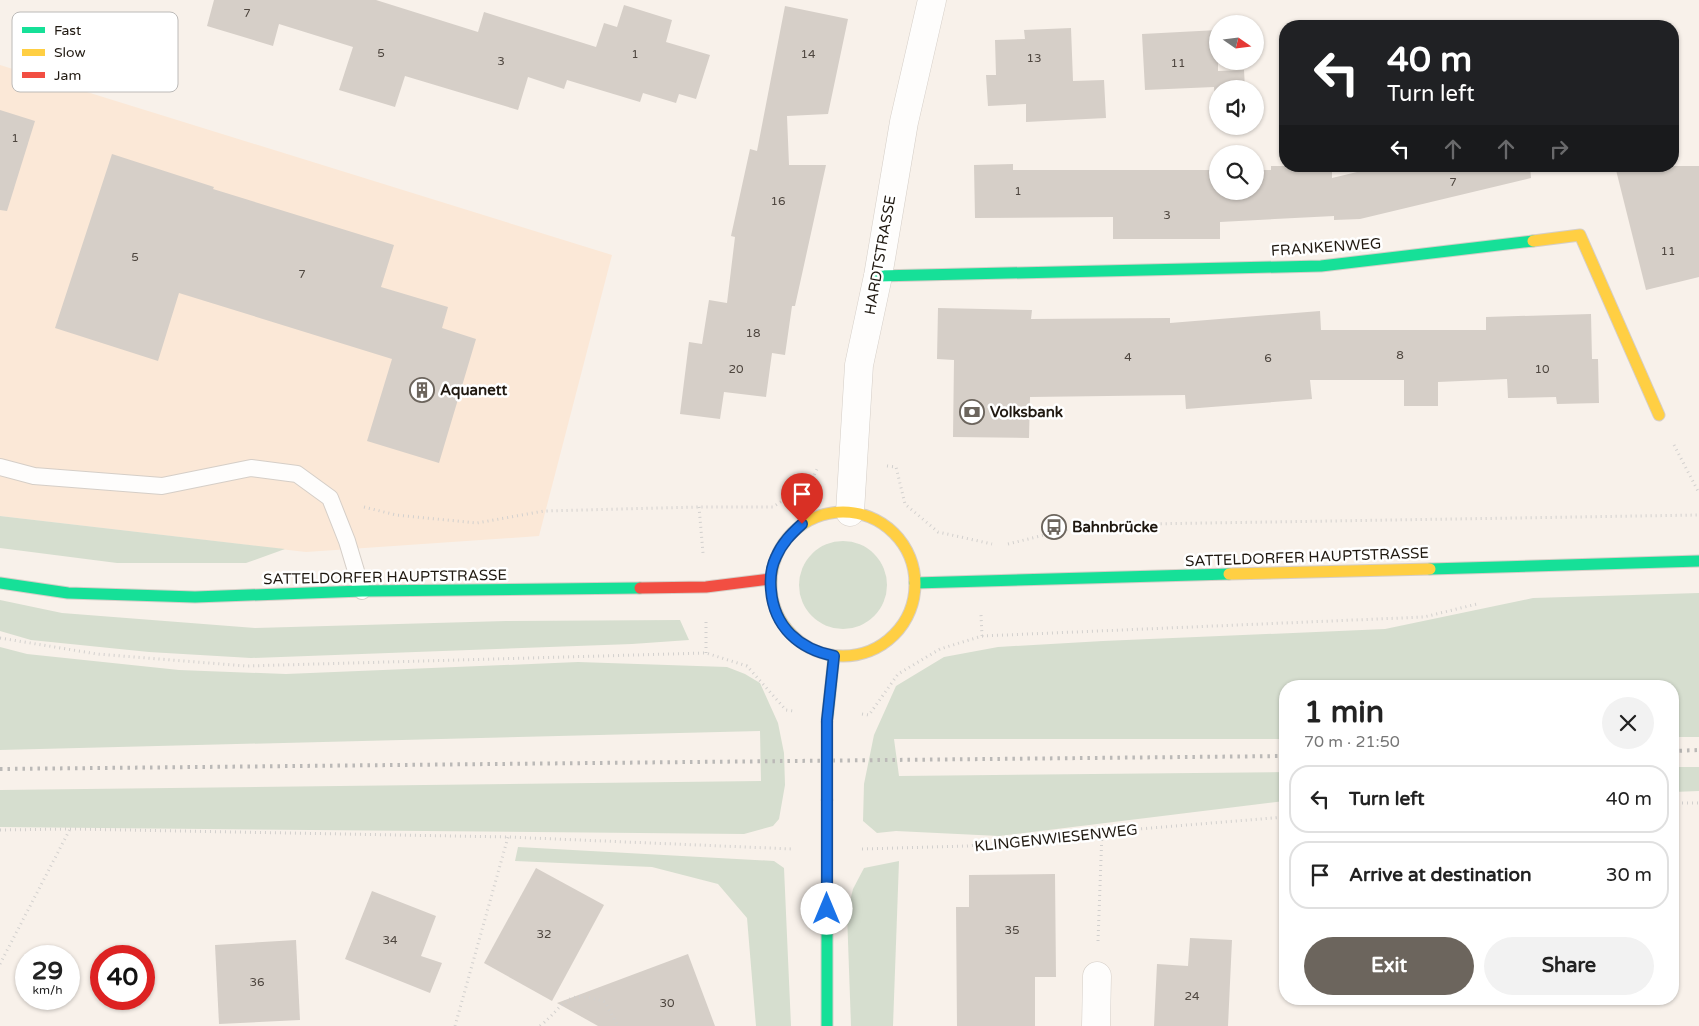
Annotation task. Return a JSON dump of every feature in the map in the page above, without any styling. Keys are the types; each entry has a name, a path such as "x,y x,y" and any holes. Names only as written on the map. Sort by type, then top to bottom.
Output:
{"street":[{"name":"HARDTSTRASSE","path":"850,512 860,365 878,276 904,122 932,0"},
{"name":"FRANKENWEG","path":"878,276 1321,266 1580,235 1659,415"},
{"path":"850,512 865,515 885,525 901,541 912,561 915,583 912,606 902,627 885,644 864,654 834,656 818,653 797,642 781,624 772,602 770,579 778,552 786,539 802,524 822,515 850,512"},
{"name":"SATTELDORFER HAUPTSTRASSE","path":"915,583 1699,561"},
{"name":"SATTELDORFER HAUPTSTRASSE","path":"0,583 68,593 195,597 362,591 706,587 770,579"},
{"path":"828,1026 827,716 834,656"},
{"path":"1096,1026 1097,976"}],"lane":[{"path":"0,466 34,476 162,486 251,468 297,474 330,498 347,542 362,591"}],"path":[{"path":"1659,415 1699,493"},
{"path":"330,498 396,515 477,523 544,511 699,507 773,508 811,482 820,460 896,467 905,504 938,532 998,546 1086,525 1699,516"},
{"path":"975,541 982,636"},
{"path":"0,638 97,654 246,666 706,654 747,666 786,710 827,716 869,715 898,674 940,648 982,636 1424,617 1482,603"},
{"path":"1679,804 1699,803"},
{"name":"KLINGENWIESENWEG","path":"0,830 70,829 508,837 827,850 967,846 1102,832 1279,817"},
{"path":"0,964 70,829"},
{"path":"1097,976 1102,832"},
{"path":"455,1026 508,837"},
{"path":"540,1026 567,999 579,997 594,998 605,1002 618,1026"}],"shaded area":[{"path":"0,65 12,69 12,92 87,92 612,255 539,536 306,552 0,516"}],"green space":[{"path":"0,516 285,549 246,563 117,563 0,548"},
{"path":"843,541 860,544 868,548 880,560 884,568 887,585 884,602 880,610 868,622 860,626 843,629 826,626 818,622 806,610 802,602 799,585 802,568 806,560 818,548 826,544"},
{"path":"1699,593 1699,737 1679,737 1679,680 1279,680 1279,739 894,739 899,776 1279,772 1279,802 999,836 896,831 877,833 863,821 864,784 874,735 896,686 944,657 998,647 1385,629 1533,598"},
{"path":"0,600 62,613 255,628 506,621 680,620 689,640 632,644 251,658 149,652 31,640 0,631"},
{"path":"0,647 27,654 179,670 286,674 578,662 727,667 745,674 760,683 778,723 784,753 785,785 779,819 773,826 744,834 0,827 0,790 761,781 760,731 0,750"},
{"path":"1679,767 1699,767 1699,791 1679,792"},
{"path":"518,847 774,861 784,868 791,1026 756,1026 747,918 718,884 652,867 515,861"},
{"path":"899,861 893,1026 851,1026 847,913 853,889 864,868"}],"building":[{"path":"214,0 376,0 478,32 484,12 596,47 604,23 617,27 624,5 672,20 666,42 710,55 696,99 679,94 676,103 643,93 640,102 567,80 564,89 528,77 518,110 405,76 395,107 339,90 353,47 279,24 273,46 207,26"},
{"path":"785,6 848,19 828,114 787,116 789,165 826,165 795,306 792,306 785,355 772,353 766,397 724,392 720,419 680,414 689,342 702,344 709,300 727,303 735,237 731,236 750,149 757,151"},
{"path":"1071,28 1073,81 1104,80 1106,118 1026,122 1026,104 988,106 986,75 996,75 995,40 1025,39 1024,30"},
{"path":"1209,30 1209,70 1244,70 1245,80 1209,80 1209,87 1145,90 1142,34"},
{"path":"0,110 35,121 7,211 0,210"},
{"path":"112,154 214,187 213,189 394,245 381,287 448,307 442,328 476,339 439,463 367,441 392,359 179,293 158,361 55,328"},
{"path":"1013,164 1013,170 1209,170 1209,200 1264,200 1264,170 1271,170 1271,166 1279,166 1279,172 1332,172 1332,178 1357,172 1530,172 1531,178 1360,219 1334,220 1334,216 1220,222 1220,239 1113,239 1113,217 975,218 974,165"},
{"path":"1679,166 1699,166 1699,277 1646,290 1616,172 1679,172"},
{"path":"938,308 1032,310 1031,319 1170,318 1170,323 1320,311 1321,330 1486,330 1486,317 1591,314 1592,359 1598,359 1599,403 1557,404 1556,397 1508,398 1507,379 1438,382 1438,406 1404,406 1404,380 1310,380 1312,399 1186,409 1185,395 1030,397 1029,438 953,437 954,360 937,359"},
{"path":"536,868 604,905 552,1001 484,963"},
{"path":"1055,874 1056,977 1035,977 1035,1026 957,1026 956,907 969,907 969,875"},
{"path":"372,891 436,916 421,956 442,963 430,993 345,959"},
{"path":"1190,938 1232,940 1228,1026 1154,1026 1157,964 1188,966"},
{"path":"296,940 300,1020 219,1024 215,945"},
{"path":"688,954 715,1026 598,1026 557,1003"}],"railway":[{"path":"1679,751 1699,750"},
{"path":"0,769 1279,756"}],"traffic: fast":[{"path":"878,276 1321,266 1533,241"},
{"path":"1430,569 1699,561"},
{"path":"915,583 1229,574"},
{"path":"0,583 68,593 195,597 362,591 640,588"},
{"path":"827,721 834,656"},
{"path":"827,801 827,1026"}],"traffic: slow":[{"path":"1533,241 1580,235 1659,415"},
{"path":"843,512 871,517 894,533 910,556 915,584 910,612 894,635 871,651 843,656 815,651 792,635 776,612 771,584 776,556 792,533 815,517 843,512"},
{"path":"1229,574 1430,569"},
{"path":"827,721 827,801"}],"traffic: jam":[{"path":"640,588 706,587 770,579"}],"place":[{"name":"Aquanett","path":"422,390"},
{"name":"Volksbank","path":"972,412"},
{"name":"Bahnbrücke","path":"1054,527"}],"route":[{"path":"802,524 786,539 775,558 770,579 772,602 781,624 797,642 818,653 834,656 827,720 827,909"}]}
